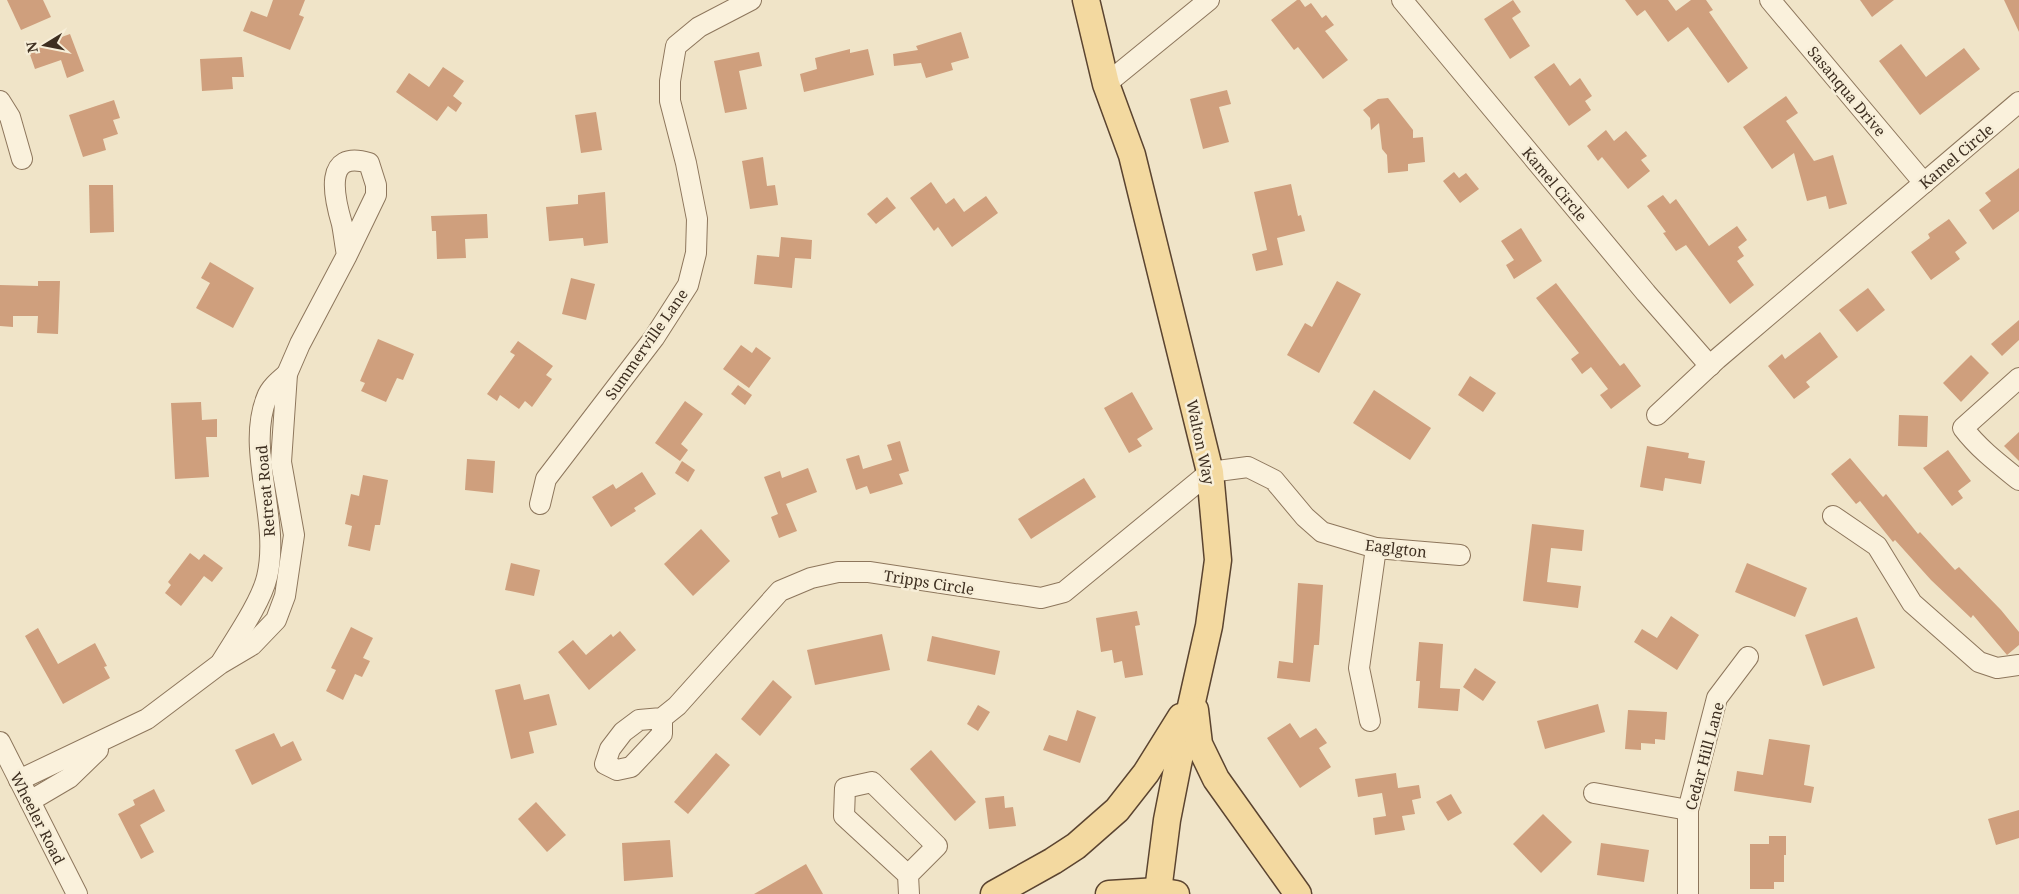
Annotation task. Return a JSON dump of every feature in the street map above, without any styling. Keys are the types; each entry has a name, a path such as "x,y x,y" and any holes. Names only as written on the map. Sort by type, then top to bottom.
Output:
{"main road":[{"name":"Walton Way","path":"1086,0 1106,84 1132,155 1210,472 1218,560 1209,626 1178,764 1161,893"},
{"path":"994,894 1076,846 1117,810 1146,773 1193,697"},
{"path":"1193,697 1199,744 1216,779 1298,894"},
{"path":"1109,894 1161,893"}],"street":[{"name":"Summerville Lane","path":"540,504 546,479 654,338 688,285 696,253 697,219 686,163 670,102 670,81 676,46 699,27 751,0"},
{"path":"1106,84 1209,0"},
{"name":"Kamel Circle","path":"1402,0 1646,293 1710,366"},
{"name":"Sasanqua Drive","path":"1770,0 1924,183"},
{"path":"0,101 10,117 22,159"},
{"name":"Kamel Circle","path":"1657,415 1710,366 2019,102"},
{"name":"Retreat Road","path":"19,780 148,719 220,664 251,612 267,578 271,540 267,495 259,453 262,420 267,396 287,374 300,344 347,255"},
{"path":"2019,378 1963,428 1972,440 1991,458 2019,480"},
{"name":"Eaglgton","path":"1210,472 1248,466 1274,480 1305,517 1322,532 1376,548 1460,555"},
{"name":"Tripps Circle","path":"662,718 677,706 780,591 811,578 838,572 869,572 1041,598 1064,592 1210,472"},
{"path":"1833,516 1877,546 1912,603 1979,662 1997,668 2019,665"},
{"path":"1370,721 1359,668 1376,548"},
{"name":"Cedar Hill Lane","path":"1688,894 1688,810 1717,698 1748,657"},
{"name":"Retreat Road","path":"30,801 68,778 112,737"},
{"name":"Wheeler Road","path":"0,742 77,894"},
{"path":"872,782 937,846 909,884 844,816 845,788 872,782"},
{"path":"1594,793 1688,810"}],"building":[{"path":"7,0 43,0 51,17 21,30"},
{"path":"273,0 305,0 299,15 304,17 290,50 243,31 251,11 267,17"},
{"path":"1297,0 1300,0 1305,7 1311,3 1322,18 1326,15 1334,25 1325,31 1348,60 1323,79 1298,47 1294,50 1271,20"},
{"path":"1513,0 1521,12 1512,18 1530,46 1510,59 1484,19"},
{"path":"1625,0 1668,0 1676,11 1691,0 1706,0 1713,10 1709,12 1748,68 1728,83 1688,27 1668,42 1645,10 1637,16"},
{"path":"1860,0 1894,0 1872,17"},
{"path":"2004,0 2019,0 2019,32"},
{"path":"961,32 969,58 951,63 953,70 926,78 921,63 894,66 893,54 918,50 916,46"},
{"path":"70,34 84,71 67,78 61,60 35,69 28,49"},
{"path":"1901,44 1926,77 1964,48 1980,69 1920,115 1879,61"},
{"path":"850,49 850,53 868,49 874,75 804,92 800,74 817,69 815,58"},
{"path":"759,52 762,66 739,71 747,109 725,113 714,61"},
{"path":"242,57 244,77 232,77 233,89 202,91 200,59"},
{"path":"1554,63 1570,86 1580,78 1592,96 1585,101 1591,110 1569,126 1534,77"},
{"path":"443,67 464,81 453,96 462,103 456,112 448,106 437,121 396,92 409,73 429,87"},
{"path":"1227,90 1231,104 1219,107 1229,142 1203,149 1190,99"},
{"path":"1786,96 1798,113 1786,121 1814,161 1833,155 1847,204 1829,209 1826,196 1807,201 1794,153 1772,169 1743,127"},
{"path":"1388,98 1413,130 1413,138 1423,137 1425,162 1408,164 1408,171 1388,173 1387,155 1382,149 1379,123 1371,130 1370,118 1363,110 1378,99"},
{"path":"114,100 120,118 113,120 118,134 103,139 106,150 83,157 69,115"},
{"path":"596,112 602,150 581,153 575,115"},
{"path":"1606,130 1614,141 1626,131 1647,156 1641,160 1650,171 1628,189 1602,157 1598,161 1587,146"},
{"path":"763,157 767,186 775,185 778,205 750,209 742,161"},
{"path":"2019,168 2019,211 1993,230 1979,210 1991,201 1985,193"},
{"path":"1454,172 1459,178 1466,173 1479,189 1460,203 1443,181"},
{"path":"931,182 946,204 954,198 964,212 986,196 998,213 952,247 938,227 934,231 910,198"},
{"path":"1291,184 1298,216 1301,215 1305,231 1277,238 1283,265 1256,271 1252,254 1267,250 1254,192"},
{"path":"89,185 113,185 114,232 90,233"},
{"path":"605,192 608,243 584,246 583,238 549,241 546,207 578,204 578,195"},
{"path":"1663,195 1670,204 1676,199 1709,246 1737,226 1747,240 1738,247 1744,256 1737,261 1754,285 1730,304 1686,245 1676,251 1663,233 1666,232 1647,206"},
{"path":"887,197 896,208 876,224 867,214"},
{"path":"487,214 488,238 465,239 466,258 437,259 436,231 432,231 431,216"},
{"path":"1949,219 1967,243 1955,252 1960,259 1931,280 1911,252 1930,238 1928,234"},
{"path":"1521,228 1542,261 1514,279 1506,265 1514,260 1501,241"},
{"path":"781,237 812,240 811,259 795,258 792,288 754,284 757,255 779,257"},
{"path":"210,262 254,288 233,328 196,308 210,283 201,278"},
{"path":"571,278 595,284 586,320 562,314"},
{"path":"38,281 60,281 58,334 37,333 38,316 13,316 13,327 0,326 0,285 38,286"},
{"path":"1337,281 1361,294 1319,373 1287,355 1305,323 1312,327"},
{"path":"1556,283 1620,366 1624,363 1641,386 1611,409 1600,395 1608,389 1591,367 1582,374 1571,359 1579,353 1536,298"},
{"path":"1868,288 1885,310 1857,332 1839,310"},
{"path":"2019,320 2019,340 2002,356 1991,344"},
{"path":"1820,332 1838,357 1806,382 1810,387 1794,399 1768,366 1782,354 1785,359"},
{"path":"378,339 414,354 403,380 397,378 386,402 361,391 365,383 360,381"},
{"path":"518,341 553,366 546,375 552,379 532,407 525,401 519,409 500,395 497,401 487,394 515,355 510,352"},
{"path":"741,345 752,353 756,347 771,358 749,388 723,369"},
{"path":"1971,355 1989,373 1961,402 1943,383"},
{"path":"1470,376 1496,393 1483,412 1458,395"},
{"path":"738,385 752,395 745,405 731,394"},
{"path":"1374,390 1431,428 1410,460 1353,423"},
{"path":"1132,392 1153,429 1137,439 1142,446 1129,453 1104,408"},
{"path":"685,401 703,414 681,444 688,450 680,461 655,443"},
{"path":"201,402 202,420 217,419 217,437 206,437 209,477 175,479 171,403"},
{"path":"1899,415 1928,416 1927,447 1898,446"},
{"path":"2019,432 2019,461 2004,446"},
{"path":"900,441 909,471 899,474 903,484 870,494 867,486 856,490 846,459 859,455 863,469 892,460 887,445"},
{"path":"1647,446 1689,453 1688,458 1705,461 1701,484 1665,478 1663,491 1640,487"},
{"path":"1948,450 1971,481 1958,491 1963,498 1952,506 1923,468"},
{"path":"1850,458 1883,497 1886,494 1918,534 1920,532 1955,570 1959,567 2001,610 2019,632 2019,645 2007,655 1973,615 1971,618 1931,580 1895,540 1893,542 1860,501 1856,504 1831,474"},
{"path":"467,459 495,461 493,493 465,490"},
{"path":"682,461 695,470 688,482 675,473"},
{"path":"808,468 817,492 786,504 797,531 779,538 771,517 778,514 764,477 780,471 782,478"},
{"path":"642,472 656,494 634,508 636,511 611,527 592,497 613,484 616,489"},
{"path":"363,475 388,480 380,525 375,525 370,551 348,546 352,526 345,524 351,494 359,496"},
{"path":"1084,478 1096,497 1031,539 1018,519"},
{"path":"1532,524 1584,530 1582,551 1551,548 1547,582 1581,586 1578,608 1523,601"},
{"path":"701,529 730,561 693,596 664,564"},
{"path":"190,553 199,560 204,554 223,568 212,582 204,576 181,606 165,593 171,585 168,582"},
{"path":"511,563 540,570 534,596 505,590"},
{"path":"1747,563 1807,588 1795,617 1735,592"},
{"path":"1298,583 1323,585 1319,645 1314,645 1310,682 1277,678 1279,661 1293,663"},
{"path":"1137,611 1140,625 1135,626 1143,675 1125,678 1122,661 1114,663 1112,650 1101,652 1096,618"},
{"path":"1671,616 1699,635 1677,670 1634,642 1642,629 1657,638"},
{"path":"1857,617 1875,668 1823,686 1805,635"},
{"path":"351,627 373,638 363,658 370,661 362,677 355,674 343,700 326,691 336,670 331,668"},
{"path":"38,628 58,664 95,643 107,666 104,667 110,678 63,704 25,636"},
{"path":"620,631 636,650 589,690 558,652 573,640 586,655 611,634 613,637"},
{"path":"882,634 890,670 815,685 807,650"},
{"path":"932,636 1000,651 995,675 927,661"},
{"path":"1419,642 1443,644 1440,688 1460,689 1458,711 1418,708 1420,681 1416,681"},
{"path":"1475,668 1496,682 1483,701 1463,687"},
{"path":"773,680 792,697 760,736 741,719"},
{"path":"520,684 524,700 549,694 557,725 529,732 534,753 511,759 495,690"},
{"path":"1598,704 1605,732 1545,749 1537,721"},
{"path":"978,705 990,712 978,731 967,724"},
{"path":"1077,710 1096,717 1080,763 1043,750 1049,735 1067,741"},
{"path":"1628,710 1667,712 1665,740 1655,739 1655,744 1641,743 1641,750 1625,749"},
{"path":"1290,723 1300,738 1316,728 1327,743 1319,748 1331,767 1300,788 1267,738"},
{"path":"274,733 281,747 293,741 302,760 252,785 235,750"},
{"path":"1769,739 1810,745 1804,785 1814,787 1811,803 1734,791 1737,771 1763,775"},
{"path":"931,750 976,802 955,821 910,769"},
{"path":"716,753 730,765 688,814 674,802"},
{"path":"1396,773 1398,788 1419,785 1421,798 1412,800 1415,814 1402,816 1405,830 1375,835 1373,818 1386,816 1382,793 1358,797 1355,779"},
{"path":"154,789 165,811 140,825 154,852 141,859 118,814 135,805 133,800"},
{"path":"1451,794 1462,813 1448,821 1436,802"},
{"path":"1004,796 1005,808 1013,807 1016,826 989,829 985,798"},
{"path":"536,802 566,835 547,852 518,819"},
{"path":"2019,810 2019,838 1996,845 1988,819"},
{"path":"1543,814 1572,842 1541,873 1513,844"},
{"path":"1769,836 1786,836 1784,882 1774,882 1774,889 1750,889 1750,844 1769,844"},
{"path":"670,840 673,877 624,881 622,843"},
{"path":"1601,843 1649,850 1644,882 1597,875"},
{"path":"806,864 823,894 754,894"}]}
